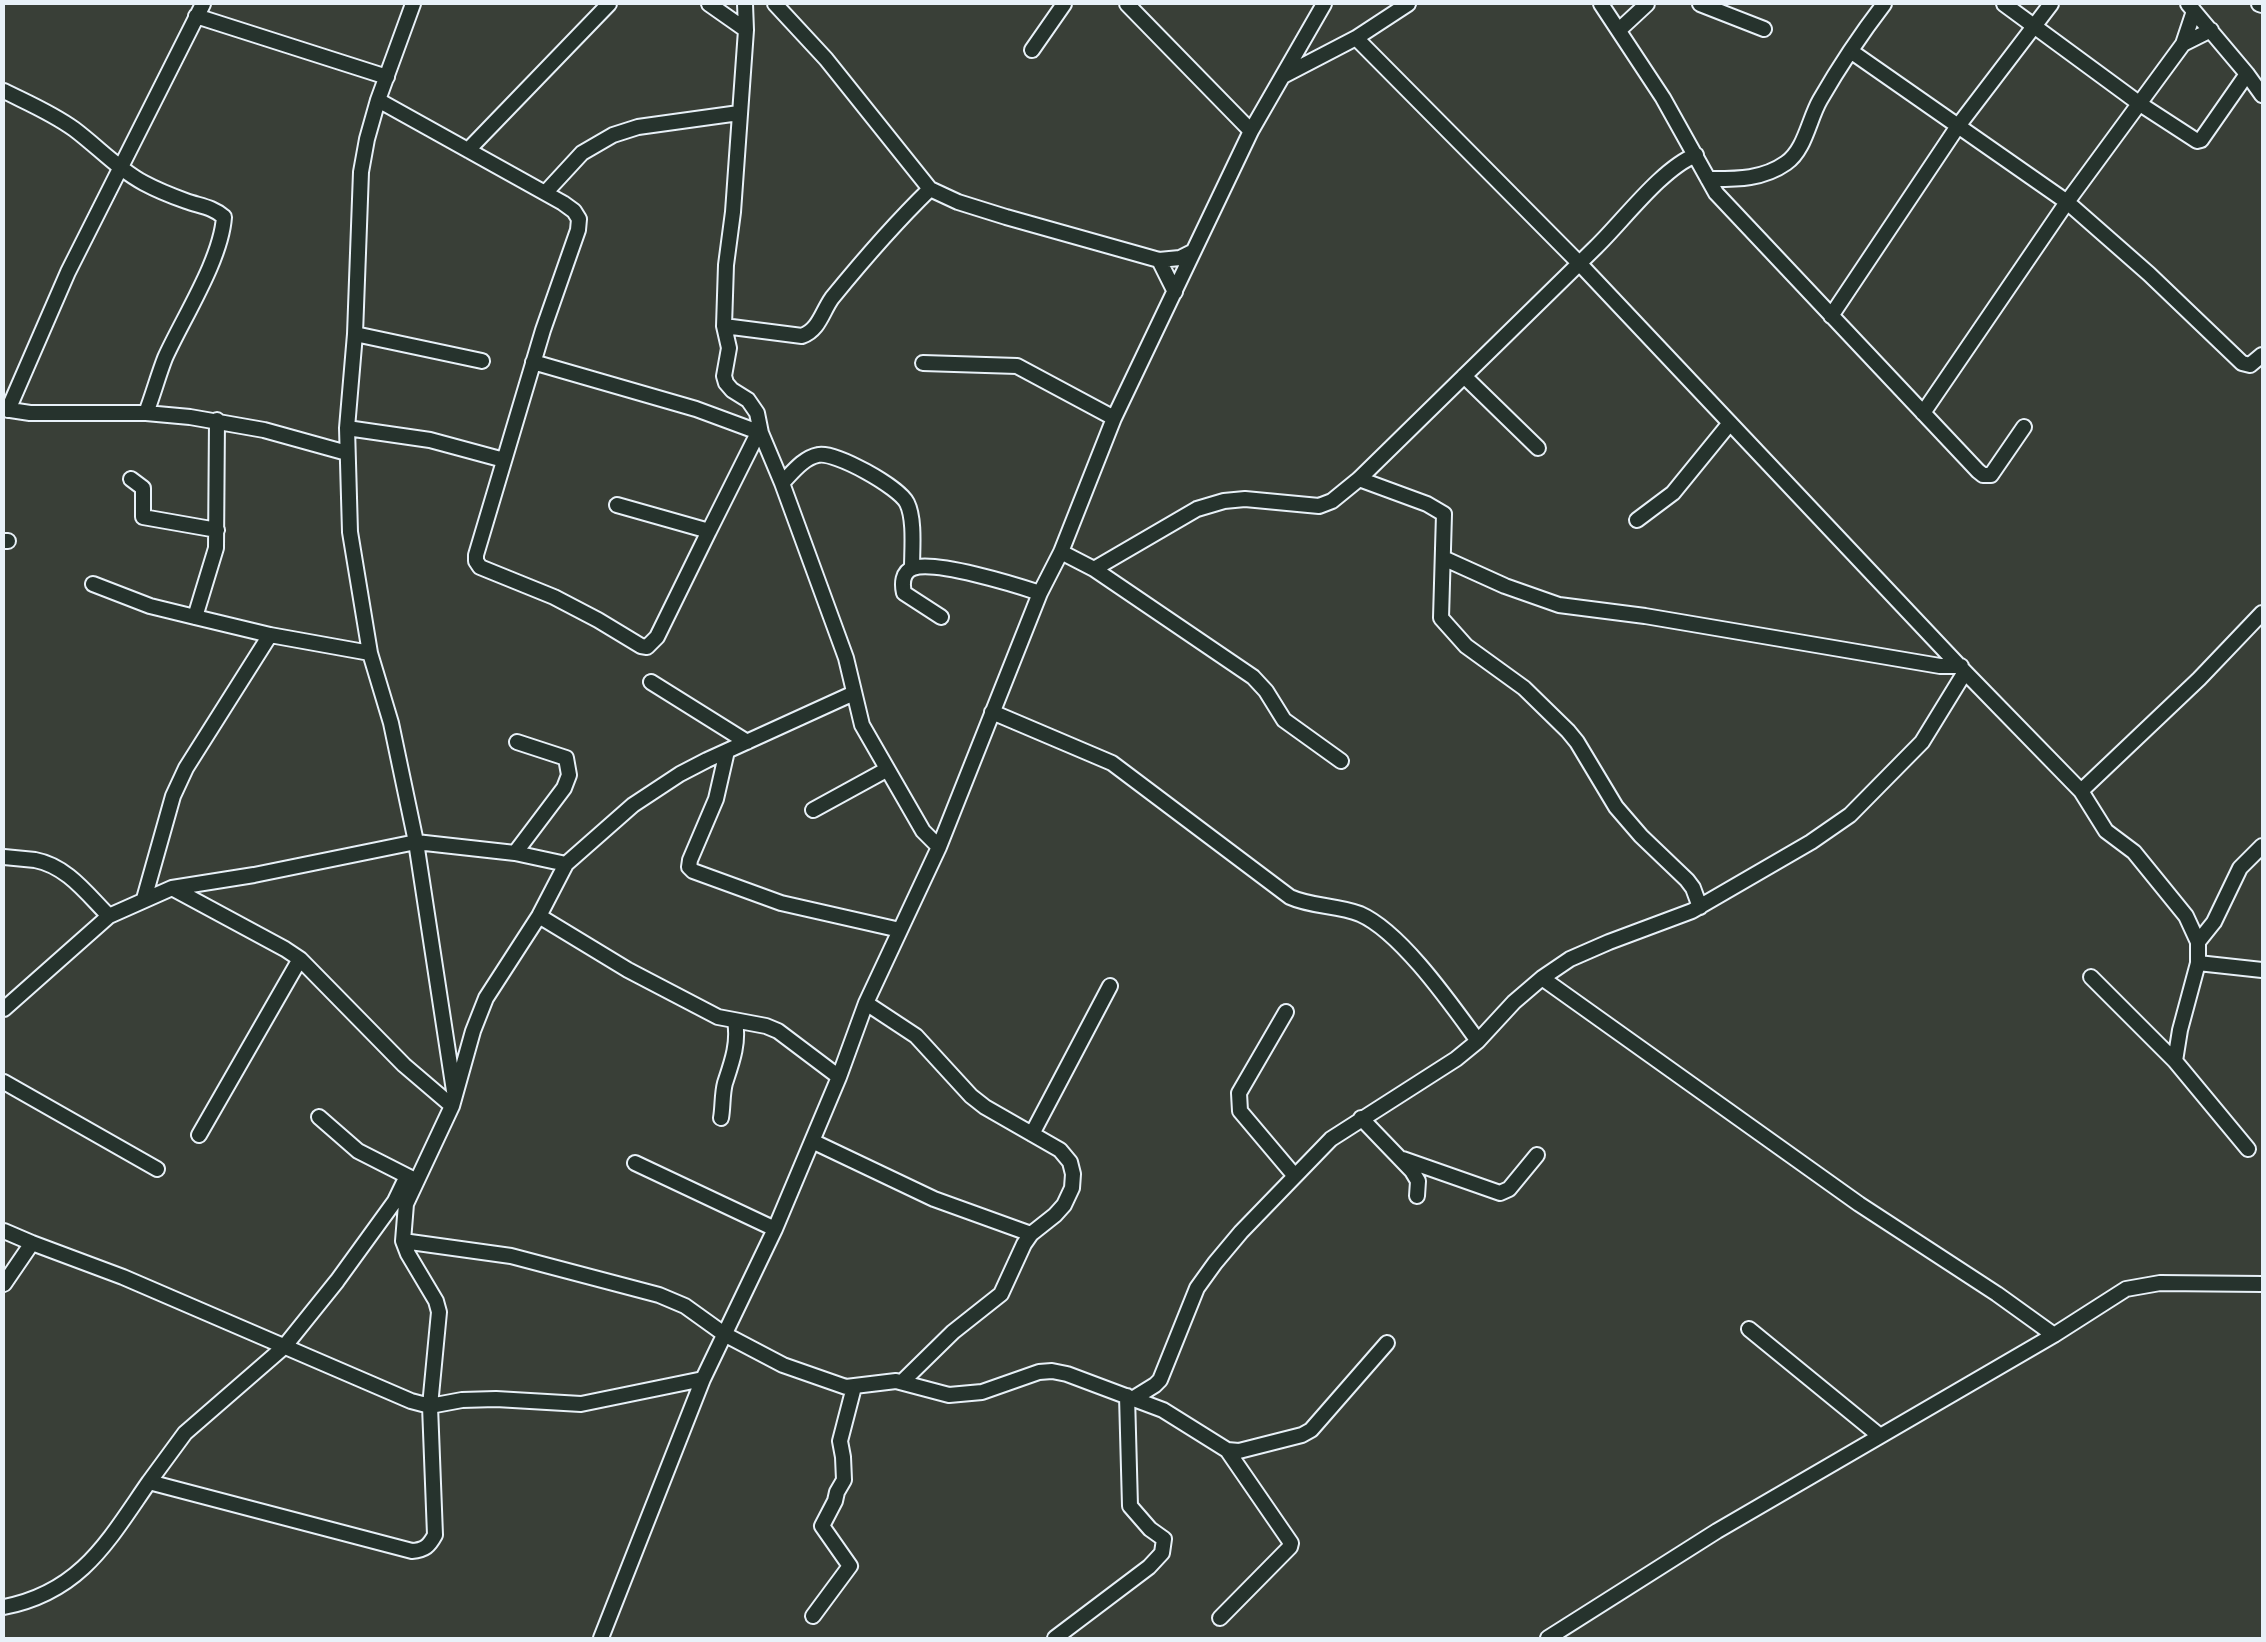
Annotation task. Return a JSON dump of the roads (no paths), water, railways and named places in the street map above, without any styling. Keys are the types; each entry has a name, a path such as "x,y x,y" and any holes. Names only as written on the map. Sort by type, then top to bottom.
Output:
{"street":[{"path":"413,4 378,100 367,139 361,172 355,334 347,428 347,453 350,532 370,653 391,723 416,842 453,1101"},
{"path":"468,150 609,4"},
{"path":"709,4 746,30"},
{"path":"745,4 746,30 733,212 726,265 724,326 729,348 725,366 726,384 748,400 757,413 760,433 782,483 846,658 862,724 886,770 924,831 939,847"},
{"path":"775,4 826,59 930,189 958,202 1006,217 1159,260 1180,258 1192,252"},
{"path":"1032,50 1064,4"},
{"path":"1127,4 1251,131"},
{"path":"600,1638 703,1379 775,1229 839,1077 866,1003 939,847 1040,593 1061,552 1114,418 1176,292 1192,252 1251,131 1324,4"},
{"path":"1282,77 1356,38 1408,4"},
{"path":"1601,4 1663,98 1716,193 1978,472 1986,476 1991,475 2024,426"},
{"path":"1619,30 1647,4"},
{"path":"1700,4 1764,29"},
{"path":"1708,179 1752,178 1768,173 1787,162 1798,149 1820,100 1884,4"},
{"path":"2004,4 2140,104 2193,139 2201,140 2248,74"},
{"path":"1831,316 1958,126 2051,4"},
{"path":"2191,7 2248,74 2262,95"},
{"path":"1923,413 2067,202 2184,44 2191,7"},
{"path":"347,453 264,430 217,420 146,413 30,413 6,409 68,272 199,10 387,78"},
{"path":"2184,44 2211,30"},
{"path":"1356,38 1580,263 1963,669 2081,790 2106,832 2134,852 2186,916 2198,942 2198,963 2180,1030 2175,1061"},
{"path":"1852,52 2067,202 2149,274 2242,363 2250,365 2262,356"},
{"path":"4,91 45,110 73,128 111,158 119,167 146,184 188,202 210,208 224,217 223,228 213,258 165,359 146,413"},
{"path":"378,100 546,192 574,211 578,219 578,230 561,273 476,554 476,561 480,567 554,597 647,647 657,637 760,433"},
{"path":"546,192 582,153 613,135 638,127 739,113"},
{"path":"1094,569 1197,509 1224,501 1245,500 1318,506 1332,501 1359,479 1580,263 1663,177 1683,160 1696,155"},
{"path":"724,326 802,336 809,334 814,329 828,303 855,270 895,223 930,189"},
{"path":"1159,260 1176,292"},
{"path":"355,334 482,361"},
{"path":"533,362 696,409 760,433"},
{"path":"923,363 1017,366 1114,418"},
{"path":"1464,376 1538,448"},
{"path":"195,617 214,559 217,530 217,420"},
{"path":"1637,520 1673,492 1730,423"},
{"path":"347,428 430,440 504,460"},
{"path":"782,483 803,463 819,454 830,455 843,460 888,486 903,497 908,504 912,532 912,568"},
{"path":"131,479 143,488 143,517 217,530"},
{"path":"1359,479 1427,504 1444,514 1441,618 1466,646 1524,688 1568,731 1577,742 1616,807 1641,836 1687,880 1693,888 1700,906"},
{"path":"617,505 709,531"},
{"path":"1061,552 1094,569 1253,677 1266,690 1284,720 1341,761"},
{"path":"1443,558 1505,586 1559,605 1645,616 1963,669"},
{"path":"942,617 904,593 902,583 905,574 912,568 929,566 966,573 1040,593"},
{"path":"92,584 150,606 270,635 370,653"},
{"path":"2081,790 2199,679 2262,613"},
{"path":"144,899 174,796 186,768 270,635"},
{"path":"1131,1397 1155,1385 1160,1380 1197,1288 1215,1263 1294,1175 1331,1139 1456,1059 1478,1041 1514,1002 1542,978 1570,959 1700,906 1811,842 1850,815 1922,742 1963,669"},
{"path":"651,682 747,742"},
{"path":"4,1608 39,1597 64,1585 81,1572 95,1557 185,1433 284,1347 337,1281 411,1178 453,1101 473,1031 486,998 539,916 566,864 653,790 700,763 854,693"},
{"path":"992,712 1112,763 1290,897 1309,904 1350,910 1374,921 1388,932 1437,985 1478,1041"},
{"path":"515,853 564,788 569,774 566,758 517,742"},
{"path":"727,751 716,799 690,860 689,868 693,872 781,904 900,930"},
{"path":"813,810 886,770"},
{"path":"4,1009 109,916 172,888 254,875 416,842 515,853 566,864"},
{"path":"2198,942 2214,922 2240,868 2262,846"},
{"path":"4,858 36,860 53,866 69,875 109,916"},
{"path":"172,888 285,948 300,959 397,1059 453,1101"},
{"path":"539,916 662,988 718,1017 766,1026 778,1031 839,1077"},
{"path":"199,1135 300,959"},
{"path":"2198,963 2262,970"},
{"path":"2091,976 2175,1061 2248,1150"},
{"path":"1542,978 1859,1204 1997,1294 2054,1335"},
{"path":"1032,1134 1110,986"},
{"path":"866,1003 916,1036 971,1096 985,1107 1060,1150 1070,1162 1074,1174 1072,1188 1064,1204 1055,1215 1031,1234 1024,1244 1001,1294 953,1332 903,1381"},
{"path":"1286,1012 1242,1088 1238,1101 1240,1111 1294,1175"},
{"path":"721,1118 725,1084 731,1069 738,1035 735,1021"},
{"path":"4,1082 157,1169"},
{"path":"319,1117 358,1151 411,1178"},
{"path":"1362,1118 1404,1160 1418,1181 1416,1196"},
{"path":"812,1141 960,1210 1031,1234"},
{"path":"1404,1160 1500,1193 1509,1189 1537,1155"},
{"path":"635,1163 775,1229"},
{"path":"149,1482 412,1551 423,1550 430,1544 435,1535 430,1406 439,1312 436,1301 408,1254 403,1241 406,1204 411,1178"},
{"path":"4,1230 32,1243 123,1277 411,1401 430,1406 462,1400 496,1399 582,1404 703,1379"},
{"path":"403,1241 511,1256 641,1289 680,1303 724,1334 807,1375 846,1387 886,1381 903,1381 949,1395 982,1392 1040,1372 1052,1371 1067,1374 1169,1413 1227,1450 1291,1543 1290,1547 1220,1618"},
{"path":"4,1284 32,1243"},
{"path":"1548,1638 1717,1531 2054,1335 2126,1289 2160,1283 2262,1284"},
{"path":"1749,1329 1880,1436"},
{"path":"1227,1450 1239,1450 1302,1434 1310,1430 1387,1342"},
{"path":"813,1616 850,1566 822,1526 835,1501 836,1492 844,1480 840,1441 854,1387"},
{"path":"1055,1638 1149,1567 1162,1553 1164,1539 1150,1529 1130,1506 1131,1397"}]}
